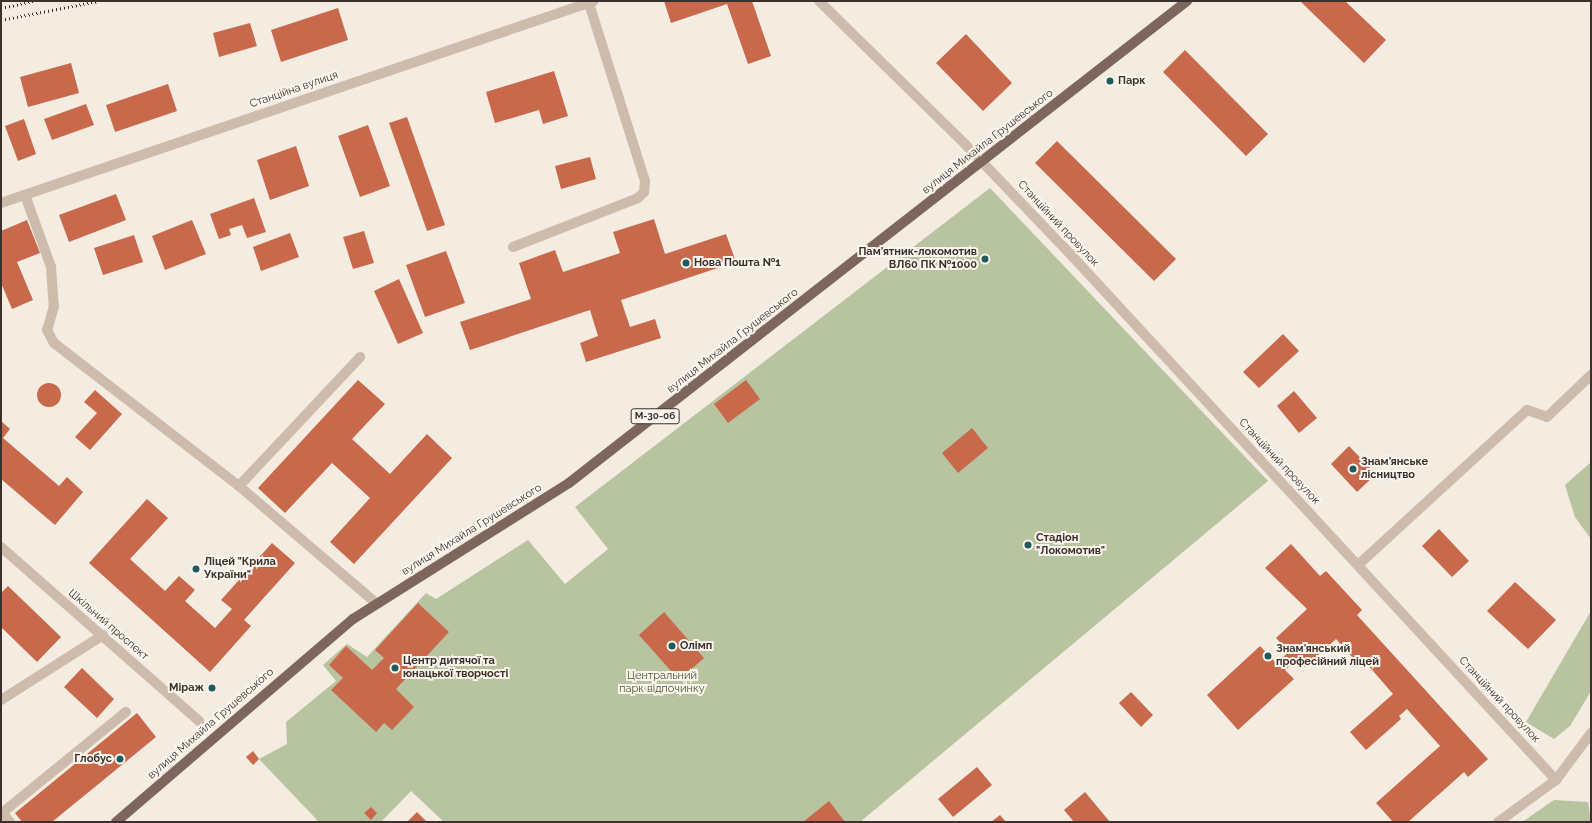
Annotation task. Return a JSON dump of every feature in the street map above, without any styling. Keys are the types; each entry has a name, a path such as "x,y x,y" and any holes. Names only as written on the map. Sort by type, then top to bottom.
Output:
{"main road":[{"name":"вулиця Михайла Грушевського","path":"116,822 322,644 376,603 550,496 982,162 1187,1"}],"street":[{"name":"Станційний провулок","path":"819,1 982,162 1358,565 1556,780"},
{"name":"Станційна вулиця","path":"1,203 592,2"},
{"path":"513,247 638,198 644,192 645,181 592,2"},
{"path":"25,195 51,267 54,306 47,330 54,343 239,486 376,603"},
{"path":"239,486 360,357"},
{"path":"1358,565 1527,410 1547,417 1591,375"},
{"name":"Шкільний проспект","path":"1,547 103,635 199,721"},
{"path":"1,700 103,635"},
{"path":"10,822 2,813 126,712"},
{"path":"1498,822 1556,780 1591,733"}],"green space":[{"name":"Центральний парк відпочинку","path":"990,188 1268,481 860,822 444,822 411,791 381,822 319,822 259,759 287,744 286,722 336,681 323,665 347,644 367,657 426,593 436,599 528,540 565,584 608,549 575,507"},
{"path":"1591,462 1591,539 1575,517 1565,485"},
{"path":"1591,611 1591,691 1570,726 1554,739 1526,722"},
{"path":"1554,800 1588,802 1591,822 1522,822"}],"building":[{"path":"664,1 752,1 771,56 748,64 727,4 671,23"},
{"path":"1300,1 1345,1 1386,40 1364,63"},
{"path":"338,8 348,40 281,62 271,30"},
{"path":"250,23 257,46 219,57 213,33"},
{"path":"966,34 1012,83 983,111 936,63"},
{"path":"1185,50 1268,134 1246,156 1163,72"},
{"path":"71,63 79,93 28,107 20,77"},
{"path":"554,71 568,116 543,124 539,110 495,123 486,92"},
{"path":"168,84 177,111 115,132 106,105"},
{"path":"86,104 94,125 52,140 44,119"},
{"path":"407,117 445,225 427,231 389,123"},
{"path":"24,119 36,154 18,161 5,126"},
{"path":"368,125 390,186 360,197 338,136"},
{"path":"1057,141 1176,259 1154,281 1035,163"},
{"path":"296,146 309,186 270,200 257,160"},
{"path":"590,157 596,179 561,189 555,166"},
{"path":"116,194 126,220 69,242 59,215"},
{"path":"254,198 266,232 247,238 242,225 229,229 231,235 219,239 210,214"},
{"path":"654,219 665,254 726,234 736,262 621,300 630,327 655,319 661,338 586,362 580,343 598,336 590,310 470,350 460,322 531,299 519,263 555,250 563,272 620,253 613,232"},
{"path":"27,220 40,253 17,262 33,300 12,309 1,283 1,231"},
{"path":"192,220 206,254 165,270 152,236"},
{"path":"364,231 374,263 353,269 343,237"},
{"path":"290,233 299,257 261,271 253,247"},
{"path":"134,235 143,262 103,275 94,248"},
{"path":"446,251 465,303 425,317 406,265"},
{"path":"399,279 423,333 398,344 374,291"},
{"path":"1283,334 1299,351 1259,388 1243,372"},
{"path":"358,380 385,404 352,439 390,474 427,434 452,458 354,564 330,542 370,498 332,463 285,513 258,488"},
{"path":"746,380 760,399 728,423 714,404"},
{"path":"49,383 54,384 60,390 60,400 54,406 49,407 44,406 38,400 37,395 38,390 44,384"},
{"path":"95,390 122,414 90,450 75,437 97,413 84,402"},
{"path":"1294,391 1317,418 1299,433 1277,406"},
{"path":"1,421 10,429 3,438 59,486 67,477 83,492 55,525 1,479"},
{"path":"972,428 988,448 958,473 942,453"},
{"name":"Знам'янське лісництво","path":"1349,446 1376,474 1357,492 1331,464"},
{"path":"147,499 168,518 130,559 165,591 179,576 195,590 185,601 215,628 232,609 221,600 272,543 295,563 244,620 251,626 210,672 89,563"},
{"path":"1439,529 1469,561 1452,577 1422,546"},
{"path":"1291,544 1320,576 1326,571 1362,610 1357,615 1488,759 1468,777 1464,772 1408,822 1393,822 1376,803 1440,746 1407,709 1399,716 1401,719 1366,750 1350,732 1393,694 1367,664 1362,668 1336,639 1305,667 1298,659 1285,670 1294,679 1238,730 1207,695 1260,646 1276,663 1289,652 1276,638 1307,609 1265,568"},
{"path":"1515,582 1556,620 1528,649 1487,611"},
{"path":"8,586 61,637 37,662 1,627 1,593"},
{"name":"Центр дитячої та юнацької творчості","path":"418,603 449,632 396,689 414,707 392,730 384,723 376,732 331,690 343,678 329,665 346,646 372,670 384,658 375,650"},
{"name":"Олімп","path":"664,612 704,658 679,680 639,635"},
{"path":"82,668 114,699 97,718 64,687"},
{"path":"1131,692 1153,715 1141,727 1119,703"},
{"path":"137,713 156,737 52,822 22,822 15,813"},
{"path":"253,751 259,759 253,765 246,757"},
{"path":"977,767 992,785 953,817 938,799"},
{"path":"1085,792 1110,822 1074,822 1064,810"},
{"path":"829,801 845,822 803,822"},
{"path":"371,807 377,813 371,820 364,813"},
{"path":"417,812 427,822 407,822"},
{"path":"1000,815 1006,822 991,822"}],"railway":[{"path":"1,8 33,1"},
{"path":"1,20 98,1"}],"place":[{"name":"Парк","path":"1110,81"},
{"name":"Пам'ятник-локомотив ВЛ60 ПК №1000","path":"985,259"},
{"name":"Нова Пошта №1","path":"686,263"},
{"name":"Знам'янське лісництво","path":"1353,469"},
{"name":"Стадіон \"Локомотив\"","path":"1028,545"},
{"name":"Ліцей \"Крила України\"","path":"196,569"},
{"name":"Олімп","path":"672,646"},
{"name":"Знам'янський професійний ліцей","path":"1268,656"},
{"name":"Центр дитячої та юнацької творчості","path":"395,668"},
{"name":"Міраж","path":"212,688"},
{"name":"Глобус","path":"120,759"}]}
